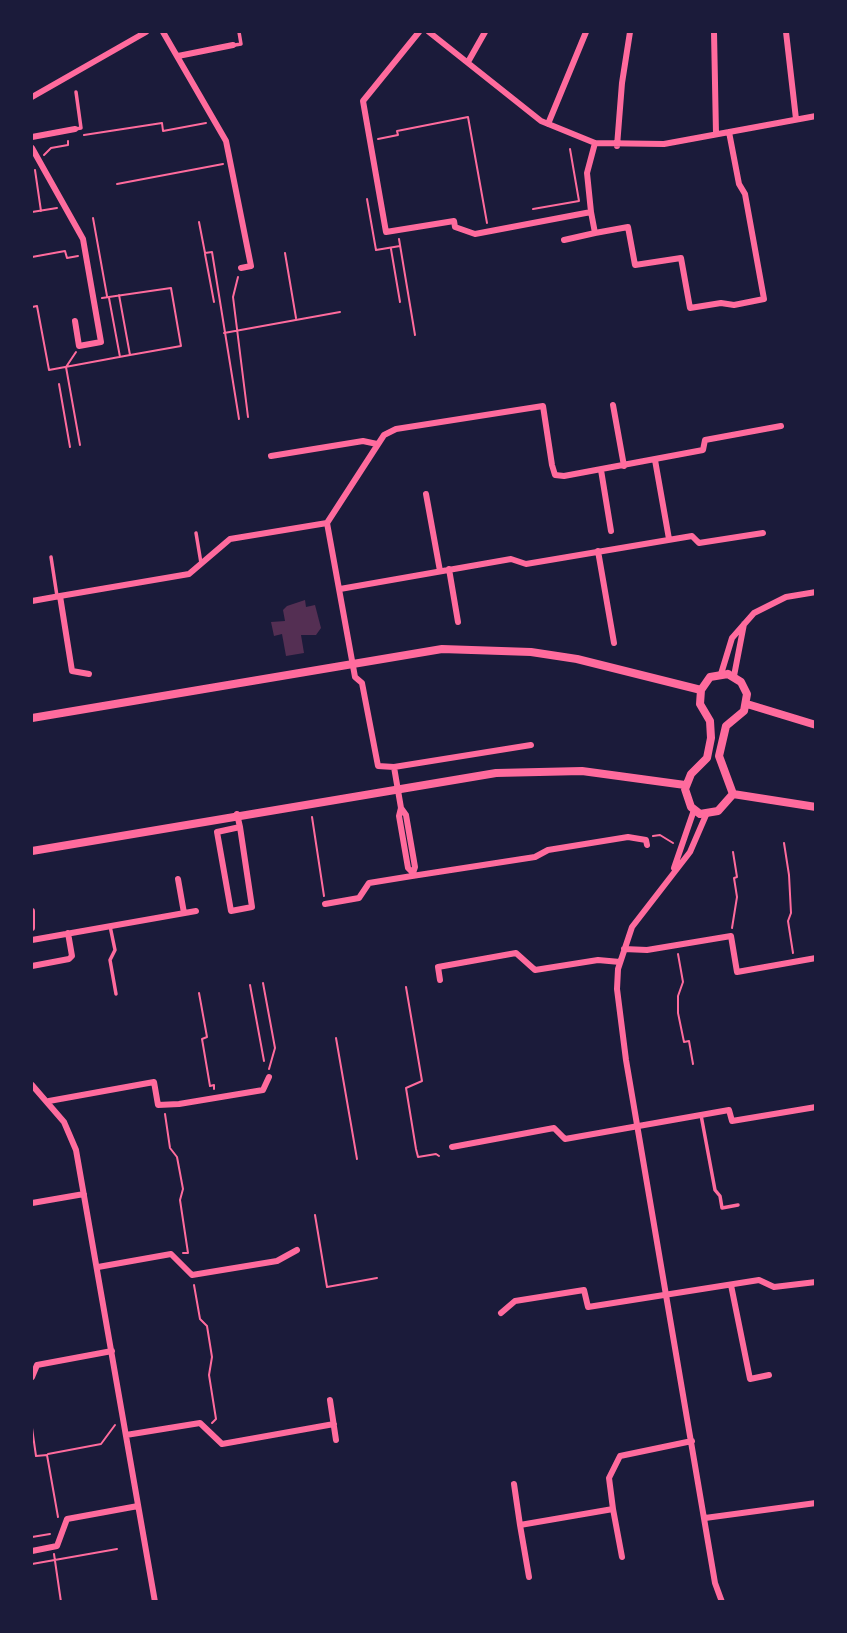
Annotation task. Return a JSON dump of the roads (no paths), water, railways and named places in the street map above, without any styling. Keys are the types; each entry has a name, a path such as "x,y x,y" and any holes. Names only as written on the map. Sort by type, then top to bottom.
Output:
{"street":[{"path":"32,97 146,32"},
{"path":"163,32 226,141 251,266 241,268"},
{"path":"419,32 363,101 386,232 454,221 455,227 475,234 591,212"},
{"path":"429,32 548,124 595,143 617,146 664,144 816,116"},
{"path":"468,62 485,32"},
{"path":"548,124 586,32"},
{"path":"617,146 622,83 630,32"},
{"path":"714,32 716,134"},
{"path":"786,32 796,119"},
{"path":"178,56 233,45"},
{"path":"564,240 628,228 635,265 681,258 690,308 721,303 734,305 764,299 745,194 739,184 729,132"},
{"path":"32,137 77,133"},
{"path":"595,143 587,173 595,233"},
{"path":"32,148 83,239 101,342 79,346 75,321"},
{"path":"613,405 624,466"},
{"path":"531,745 394,768 378,766 362,683 355,677 327,523 386,432 542,406 555,475 601,470 703,450 705,440 781,426"},
{"path":"271,456 363,441 377,444"},
{"path":"655,460 669,539"},
{"path":"601,470 611,531"},
{"path":"426,494 440,571"},
{"path":"32,601 189,574 230,539 327,523"},
{"path":"340,589 510,559 526,564 669,539 692,536 699,543 763,533"},
{"path":"598,551 614,643"},
{"path":"449,569 458,622"},
{"path":"721,674 732,638 754,613 786,597 816,592"},
{"path":"59,596 72,671 89,674"},
{"path":"734,676 744,624"},
{"path":"32,718 442,649 531,652 587,661 701,690"},
{"path":"706,815 694,810 687,800 685,785 691,774 707,758 711,738 710,721 700,704 701,690 706,680 721,674 734,676 745,686 747,704 740,716 726,726 719,756 733,794"},
{"path":"747,704 816,725"},
{"path":"394,768 401,808 399,816 408,868 412,874"},
{"path":"32,851 237,814 522,771 582,771 685,785"},
{"path":"733,794 816,807"},
{"path":"722,1601 715,1583 619,1007 620,962 632,927 673,870 690,852 706,815 724,806 733,794"},
{"path":"673,870 694,810"},
{"path":"237,814 240,827 252,907 231,911 217,832 240,827"},
{"path":"325,904 359,898 369,883 412,874 535,857 548,850 614,839 646,842"},
{"path":"178,879 184,913"},
{"path":"32,911 32,928"},
{"path":"32,939 196,911"},
{"path":"32,965 69,959 72,956 68,933"},
{"path":"624,949 647,950 730,936 737,972 816,958"},
{"path":"440,980 438,967 516,953 535,970 598,960 620,962"},
{"path":"49,1101 154,1082 158,1105 164,1105 263,1090 269,1077"},
{"path":"32,1085 49,1101 64,1122 76,1150 155,1601"},
{"path":"452,1147 554,1128 565,1139 729,1110 732,1121 816,1107"},
{"path":"32,1203 84,1194"},
{"path":"97,1267 171,1254 192,1275 277,1261 296,1250"},
{"path":"501,1313 515,1301 584,1290 587,1307 759,1280 774,1287 816,1282"},
{"path":"731,1285 750,1378 769,1375"},
{"path":"32,1377 37,1365 113,1351"},
{"path":"330,1400 337,1440"},
{"path":"126,1435 200,1423 222,1444 334,1424"},
{"path":"622,1558 609,1478 620,1455 692,1441"},
{"path":"514,1484 529,1577"},
{"path":"705,1518 814,1500 816,1503"},
{"path":"32,1551 57,1546 67,1519 138,1506"},
{"path":"520,1525 613,1509"}],"lane":[{"path":"233,45 241,44 239,32"},
{"path":"76,92 81,128 77,133"},
{"path":"196,533 202,565"},
{"path":"51,557 59,596"},
{"path":"110,926 115,950 110,960 116,994"},
{"path":"701,1115 715,1190 720,1196 722,1208 738,1205"}]}
